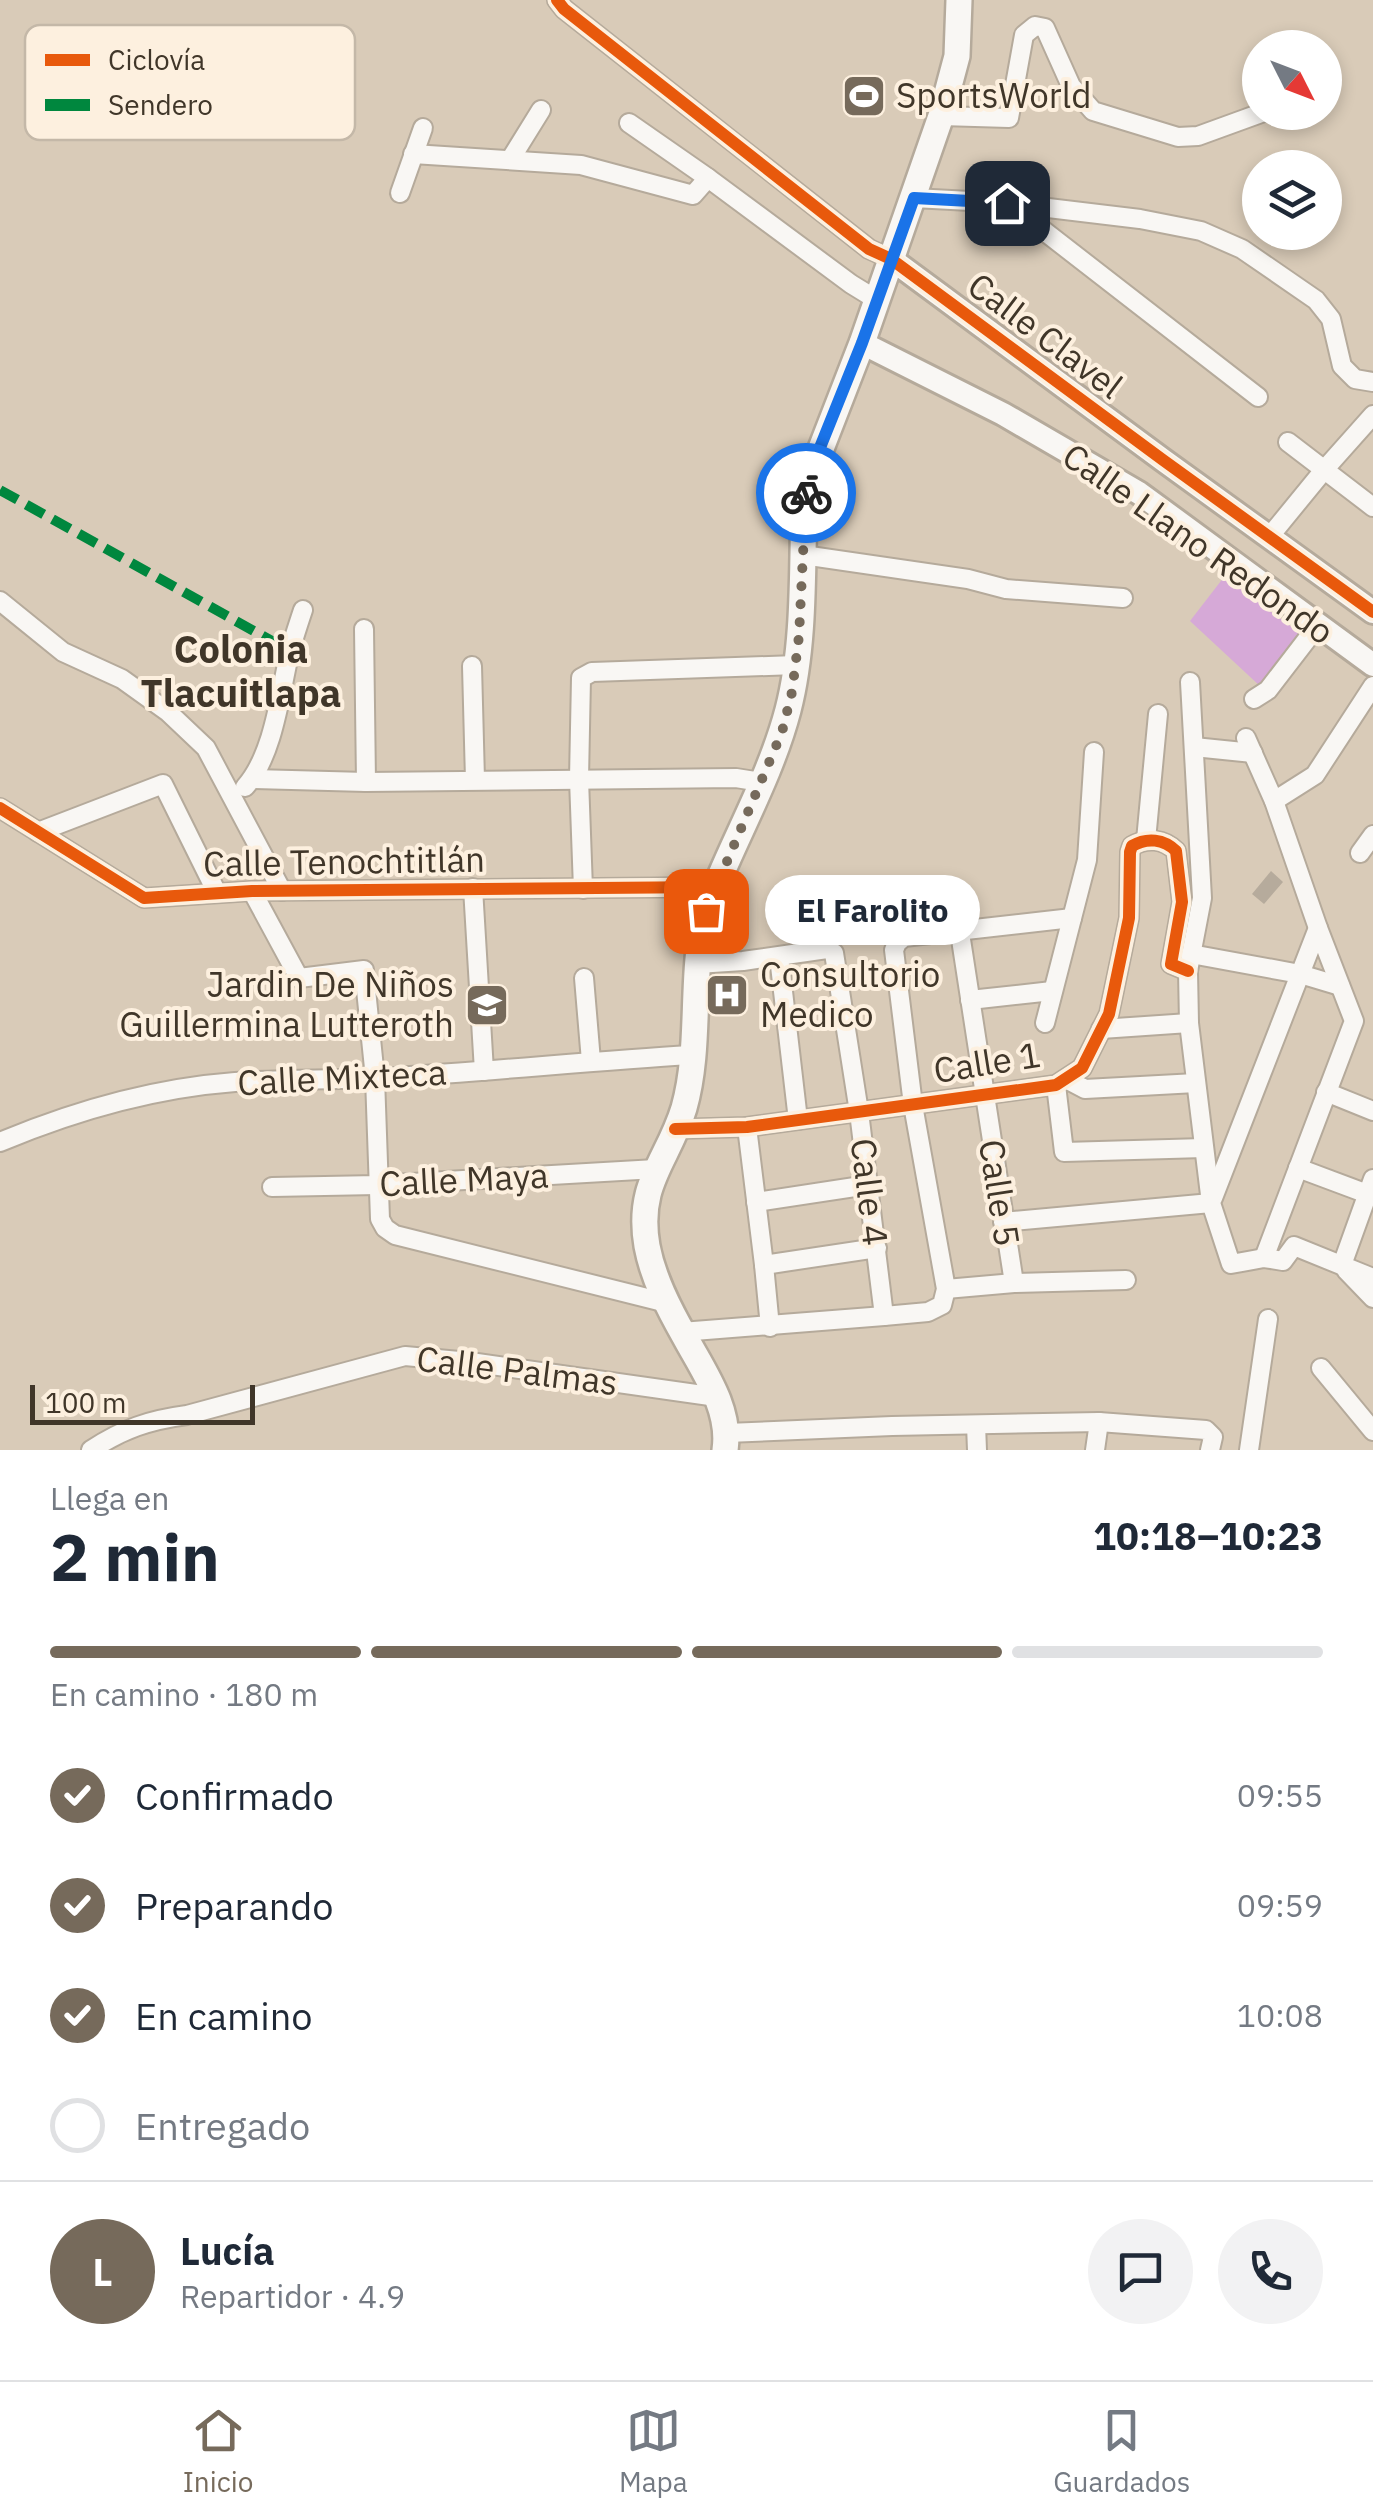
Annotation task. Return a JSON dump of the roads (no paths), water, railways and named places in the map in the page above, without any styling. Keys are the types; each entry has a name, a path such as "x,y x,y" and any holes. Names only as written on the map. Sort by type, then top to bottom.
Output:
{"main road":[{"path":"726,1442 717,1397 667,1303 650,1258 646,1202 649,1186 684,1108 699,936 715,887 788,710 796,664 808,482 862,343 941,116 957,56 959,0"}],"street":[{"path":"557,0 564,10 869,249 892,259"},
{"path":"941,116 1008,118 1024,35 1035,26 1045,28 1070,86 1093,111 1178,137 1198,136 1242,120"},
{"path":"510,160 541,110"},
{"path":"629,123 877,300"},
{"path":"400,193 423,128"},
{"path":"413,154 581,165 692,195 708,178"},
{"path":"914,198 1007,203 1140,219 1201,231 1242,249 1316,300 1331,319 1342,366 1354,379 1373,382"},
{"path":"1007,203 1258,397"},
{"name":"Calle Clavel","path":"892,259 1163,460"},
{"name":"Calle Llano Redondo","path":"862,343 1003,414 1138,493 1373,665"},
{"path":"1270,536 1373,415"},
{"path":"1288,442 1373,507"},
{"path":"1138,493 1163,460"},
{"name":"Calle Llano Redondo","path":"1163,460 1373,612"},
{"path":"802,555 968,578 1006,588 1123,598"},
{"path":"0,601 63,652 122,678 168,712 206,748 282,891"},
{"path":"235,799 252,779 274,729 303,610"},
{"path":"1254,700 1268,690 1318,625"},
{"path":"364,629 366,782"},
{"path":"583,889 578,779 581,678 592,672 796,664"},
{"path":"472,666 475,780"},
{"path":"1190,682 1202,898 1190,963 1189,1023 1211,1203 1231,1264 1264,1258 1283,1261 1294,1246 1373,1278"},
{"path":"1274,801 1315,775 1373,686"},
{"path":"1158,714 1146,840 1162,842 1176,851 1182,902 1171,964 1300,974 1340,986"},
{"path":"1194,747 1250,746 1354,1021 1264,1258"},
{"path":"1045,1023 1087,860 1094,752"},
{"path":"252,779 366,782 736,778 761,782"},
{"path":"38,832 163,784 217,893"},
{"name":"Calle Tenochtitlán","path":"0,808 144,898 282,891 715,887"},
{"path":"1360,853 1373,835"},
{"name":"Calle 1","path":"675,1129 747,1127 1061,1082 1082,1068 1108,1014 1129,918 1130,852 1132,846 1146,840"},
{"path":"472,888 484,1071"},
{"path":"252,892 300,978 364,970 375,1078 377,1185 380,1219 385,1228 395,1235 667,1303"},
{"path":"960,933 1072,918"},
{"path":"1211,1203 1318,928"},
{"name":"Calle 4","path":"946,1289 913,1105 894,950 904,938 960,933"},
{"name":"Calle 5","path":"960,933 1014,1283 1126,1280"},
{"name":"Calle 4","path":"778,957 831,950 834,953 859,1112 884,1316"},
{"path":"697,964 778,957 798,1120"},
{"path":"584,978 592,1060"},
{"path":"970,1000 1052,990"},
{"path":"1101,1029 1189,1023"},
{"name":"Calle Mixteca","path":"0,1142 53,1120 172,1090 234,1082 375,1078 691,1055"},
{"path":"1196,1083 1085,1088 1061,1082 1064,1152 1204,1148"},
{"path":"1326,1092 1373,1111"},
{"path":"747,1127 770,1326"},
{"path":"1298,1168 1371,1190 1342,1265"},
{"name":"Calle Maya","path":"272,1187 656,1169"},
{"path":"756,1202 868,1185"},
{"path":"1004,1222 1211,1203"},
{"path":"764,1265 877,1248"},
{"path":"1342,1265 1373,1298"},
{"path":"682,1332 928,1312 944,1301 946,1289 1014,1283"},
{"path":"1249,1450 1268,1319"},
{"name":"Calle Palmas","path":"91,1450 113,1435 154,1420 186,1415 404,1356 717,1397"},
{"path":"1321,1368 1373,1430"},
{"path":"726,1442 976,1424 1099,1422 1206,1430 1213,1437 1210,1450"},
{"path":"1095,1450 1099,1422"},
{"path":"976,1424 977,1450"}],"place":[{"name":"SportsWorld","path":"864,96"},
{"name":"El Farolito","path":"706,911"},
{"name":"Consultorio Medico","path":"727,995"},
{"name":"Jardin De Niños Guillermina Lutteroth","path":"487,1005"}],"district":[{"name":"Colonia Tlacuitlapa","path":"241,672"}]}
